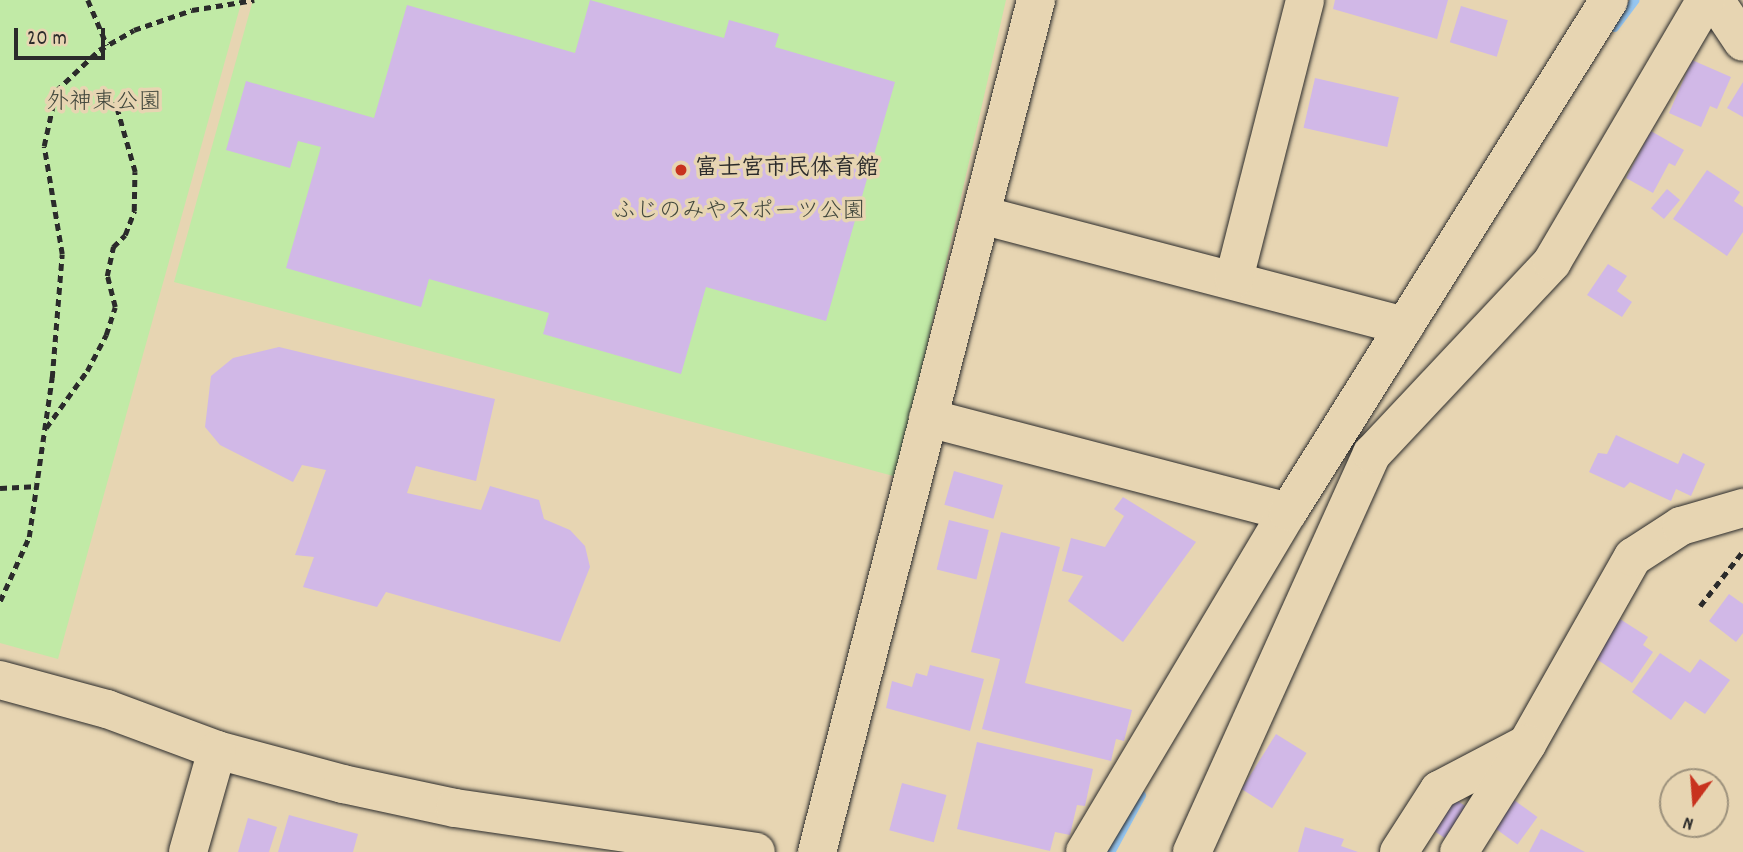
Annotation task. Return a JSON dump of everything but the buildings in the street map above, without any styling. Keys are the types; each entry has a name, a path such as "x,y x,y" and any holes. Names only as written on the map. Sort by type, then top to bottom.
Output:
{"street":[{"path":"817,852 1036,0"},
{"path":"1234,279 1305,0"},
{"path":"1085,852 1288,512 1609,0"},
{"path":"1192,852 1372,454 1552,262 1706,0"},
{"path":"1715,0 1743,41"},
{"path":"981,215 1234,279 1405,326"},
{"path":"928,418 1288,512"},
{"path":"1459,852 1527,744 1633,557 1681,526 1743,508"},
{"path":"0,680 107,709 217,751 455,808 756,852"},
{"path":"1399,852 1439,790 1527,744"},
{"path":"188,852 217,751"}],"path":[{"path":"88,0 107,45"},
{"path":"0,601 29,537 34,486 45,430 62,254 44,146 56,91 68,75 107,45 134,30 192,10 254,0"},
{"path":"45,430 87,371 107,335 115,307 107,276 113,247 125,235 134,211 135,172 115,102"},
{"path":"0,488 34,486"},
{"path":"1700,606 1743,551"}],"green space":[{"name":"外神東公園","path":"0,0 242,0 58,659 0,643"},
{"name":"ふじのみやスポーツ公園","path":"253,0 1006,0 897,477 174,282"}],"waterway":[{"path":"1614,27 1634,0"},
{"path":"1110,852 1141,795"}],"place":[{"name":"富士宮市民体育館","path":"681,170"}]}
